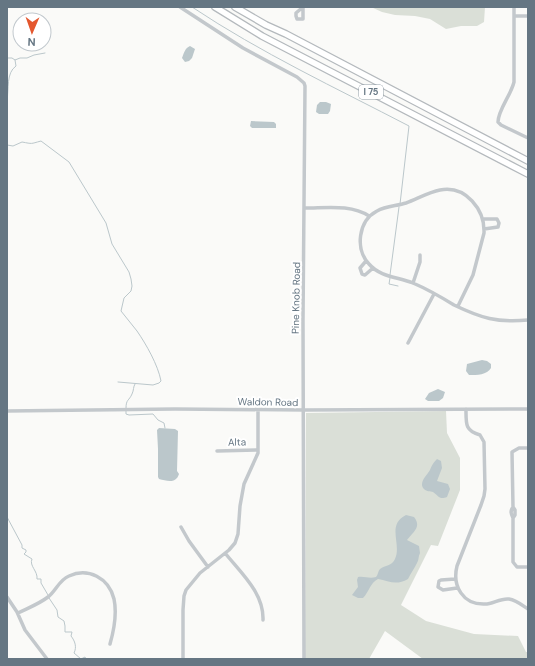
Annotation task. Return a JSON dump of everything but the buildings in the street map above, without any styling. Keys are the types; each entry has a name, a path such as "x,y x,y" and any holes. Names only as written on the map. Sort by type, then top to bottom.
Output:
{"highway":[{"name":"I 75","path":"215,7 262,36 528,174"},
{"name":"I 75","path":"235,7 266,25 286,34 528,161"}],"street":[{"name":"Pine Knob Road","path":"180,7 243,48 297,76 304,83 306,91 304,659"},
{"path":"514,7 514,82 498,117 498,122 501,125 528,138"},
{"path":"514,16 528,16"},
{"path":"458,306 473,275 484,229 483,219 478,207 470,199 460,193 451,190 442,190 384,209 369,216 362,229 360,245 366,261 380,273 413,283 458,306 488,319 504,321 528,320"},
{"path":"305,208 352,208 360,210 369,216"},
{"path":"483,219 496,219 499,223 498,227 484,229"},
{"path":"413,283 420,262 420,255"},
{"path":"366,261 360,268 362,274 365,275 373,268"},
{"path":"408,343 434,294"},
{"name":"Waldon Road","path":"7,411 528,408"},
{"path":"466,409 467,427 472,433 480,435 484,442 485,492 457,566 456,579 458,588 465,598 479,604 509,599 528,609"},
{"path":"182,659 182,610 186,590 194,579 225,553 236,539 244,484 256,460 258,450 258,410"},
{"path":"528,448 519,448 512,452 513,507 511,510 513,518 513,562 517,567 528,567"},
{"name":"Alta","path":"217,451 258,450"},
{"path":"181,527 188,541 208,567"},
{"path":"225,553 258,596 264,611 264,620"},
{"path":"18,614 48,597 59,583 67,576 76,573 87,573 97,576 105,582 114,598 114,632 110,644"},
{"path":"456,579 441,580 439,581 438,587 443,590 458,588"},
{"path":"7,597 18,614 28,635 47,659"}],"shaded area":[{"path":"371,7 485,7 484,22 477,26 461,26 446,29 430,19 415,16 395,15 382,12"},
{"path":"190,46 195,49 192,58 185,62 182,58 186,49"},
{"path":"320,102 331,104 328,114 319,114 316,112 317,105"},
{"path":"251,121 274,122 276,124 276,128 252,128 250,126"},
{"path":"482,360 491,364 491,368 482,374 469,375 466,371 467,364"},
{"path":"438,389 445,392 443,398 439,401 428,401 425,399 429,393"},
{"path":"446,411 447,433 460,458 460,490 438,546 431,545 401,605 426,621 474,634 518,636 526,652 528,652 528,659 423,659 385,631 369,659 305,659 306,413"},
{"path":"159,428 175,429 178,431 177,471 179,474 173,481 159,479 158,477 157,430"},
{"path":"437,459 441,461 442,468 437,481 448,484 450,489 447,497 444,498 439,497 433,492 426,491 422,487 422,482"},
{"path":"406,515 414,517 417,524 416,529 407,540 419,546 420,553 418,562 408,579 396,583 378,579 373,583 363,598 358,598 352,595 358,587 358,577 376,577 380,569 394,561 397,553 397,524 400,519"}],"waterway":[{"path":"192,7 218,24 272,55 409,126 400,204"},
{"path":"7,58 12,58 15,60 45,53"},
{"path":"7,100 8,82 9,77 16,66 15,60"},
{"path":"7,145 13,146 22,142 32,143 41,141 69,162 106,223 112,244 129,272 132,286 131,291 124,298 121,311 148,348 161,381 153,385 118,382"},
{"path":"390,275 399,207"},
{"path":"390,278 389,284 398,286"},
{"path":"126,408 135,384"},
{"path":"126,411 126,414 129,415 153,414 158,420 164,423 165,428"},
{"path":"7,517 22,545 22,548 26,550 24,554 32,559 31,562 37,579 41,579 41,583 48,595"},
{"path":"49,598 57,610 58,617 64,621 65,632 72,632 71,636 75,646 74,653 81,659 85,657 86,659"}]}
